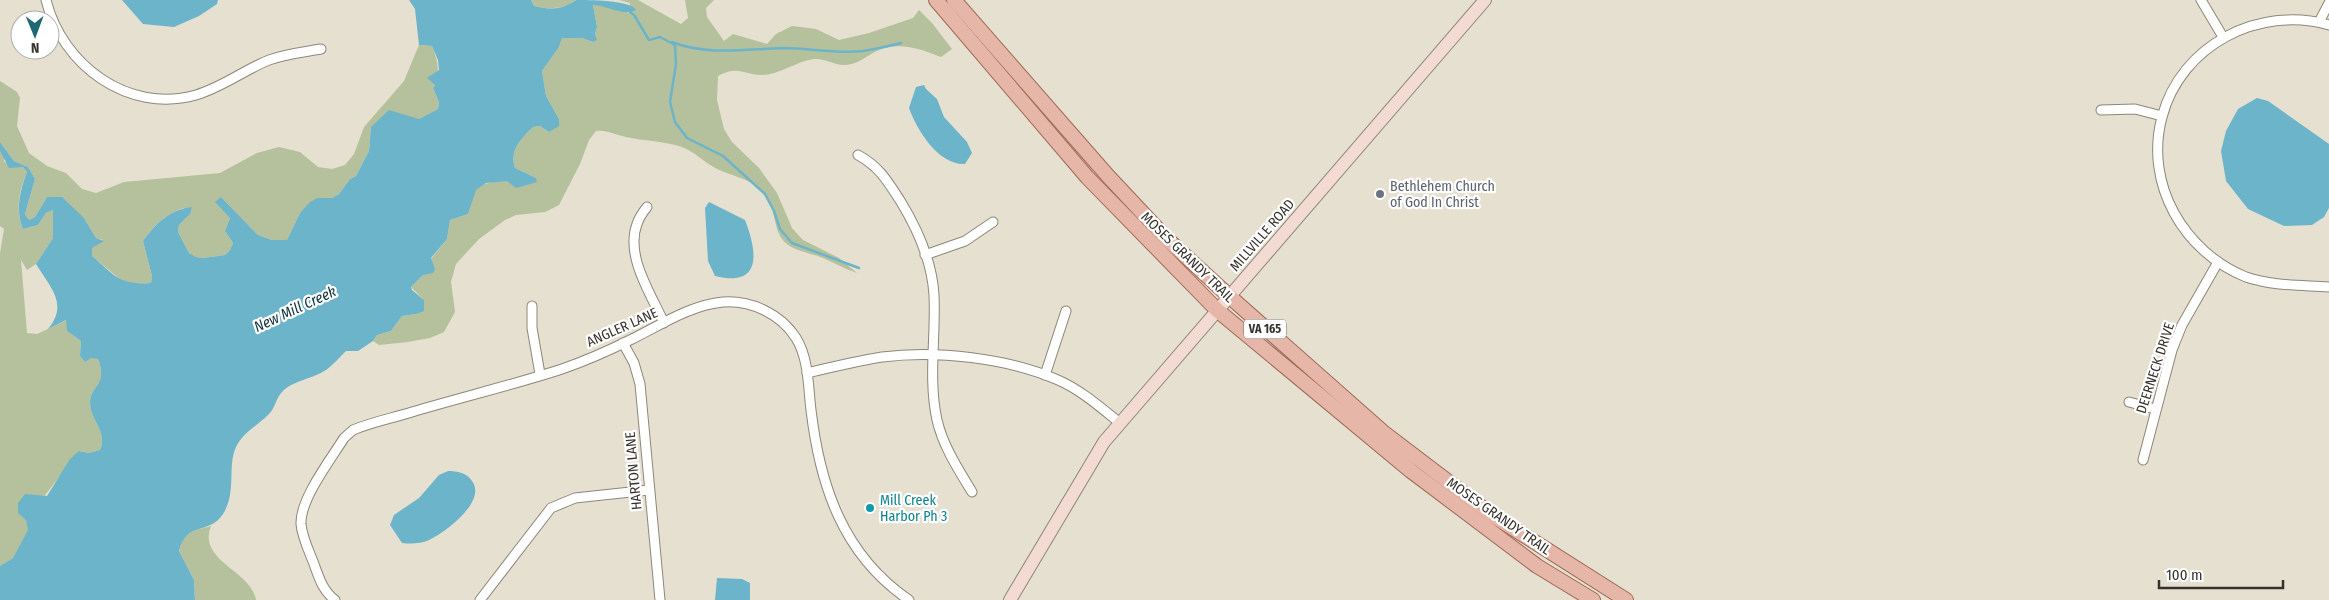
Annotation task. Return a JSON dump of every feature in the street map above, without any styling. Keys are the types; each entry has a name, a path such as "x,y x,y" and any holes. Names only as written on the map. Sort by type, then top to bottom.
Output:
{"main road":[{"name":"MOSES GRANDY TRAIL","path":"936,0 1087,177 1217,310 1419,477 1536,566 1593,600"},
{"name":"MOSES GRANDY TRAIL","path":"954,0 1108,176 1167,240 1228,296 1383,432 1484,509 1626,600"}],"street":[{"path":"46,0 49,13 62,40 80,63 98,78 120,90 146,97 174,99 196,95 218,88 268,60 321,49"},
{"name":"MILLVILLE ROAD","path":"1010,600 1092,459 1120,423 1485,0"},
{"path":"2201,0 2223,37"},
{"path":"2319,22 2329,3"},
{"path":"2329,26 2319,22 2288,19 2261,22 2223,37 2194,61 2176,86 2162,116 2158,154 2168,202 2183,229 2200,248 2218,262 2236,272 2264,281 2329,287"},
{"path":"2101,110 2135,109 2162,116"},
{"path":"858,155 874,164 885,177 915,225 926,255 934,294 933,398 942,440 972,492"},
{"path":"646,207 637,223 634,248 639,267 664,323"},
{"path":"926,255 964,241 994,222"},
{"name":"DEERNECK DRIVE","path":"2143,460 2172,350 2182,325 2218,262"},
{"name":"ANGLER LANE","path":"336,600 324,589 319,579 302,532 301,521 306,501 344,438 363,426 561,369 624,343 695,309 722,302 739,302 756,306 772,314 796,338 804,354 819,465 837,514 864,558 882,578 909,600"},
{"path":"532,306 532,328 540,374"},
{"path":"1045,375 1066,311"},
{"name":"HARTON LANE","path":"624,343 634,363 640,384 660,600"},
{"path":"807,373 883,357 933,356 997,363 1020,367 1064,383 1085,395 1120,423"},
{"path":"2129,402 2155,410"},
{"path":"480,600 551,508 575,498 649,490"}],"green space":[{"path":"531,0 576,0 561,7 545,8 534,6"},
{"path":"619,0 638,0 681,24 688,18 685,0 714,0 706,8 707,17 724,41 733,34 767,44 776,34 792,26 816,29 839,40 869,33 913,18 919,10 932,23 952,49 941,57 915,48 896,46 878,50 853,64 839,64 814,59 768,74 755,75 731,71 718,76 717,100 724,129 732,142 759,168 777,193 792,228 803,240 839,258 857,273 788,245 780,236 768,198 755,185 717,169 682,147 596,131 589,140 580,164 559,205 545,212 516,215 505,220 479,239 456,264 451,282 455,312 444,332 430,338 408,342 379,345 373,341 377,335 391,331 402,316 416,314 424,300 411,287 423,275 434,269 431,259 447,239 450,220 468,214 475,191 479,187 503,180 536,178 515,168 514,156 520,140 533,127 540,126 549,132 559,119 546,96 542,71 559,47 562,38 582,38 593,42 597,27 593,5 604,5 629,13 630,3"},
{"path":"419,45 432,46 436,56 438,72 433,88 439,102 438,109 419,119 371,127 369,151 356,176 350,179 339,194 332,198 317,198 300,213 287,240 272,240 258,235 221,197 230,218 225,231 233,243 225,255 196,257 189,253 178,232 179,225 190,214 184,208 171,213 151,230 143,241 152,276 151,283 128,283 121,280 92,256 92,248 103,240 96,238 84,218 47,197 35,217 29,220 25,214 35,179 28,167 14,161 0,142 0,81 17,92 20,98 17,126 29,153 47,166 66,173 82,189 96,193 124,182 220,173 257,153 279,147 300,152 318,167 332,169 345,165 354,154 364,127 404,81"},
{"path":"0,151 4,154 4,162 23,167 27,172 19,200 19,215 23,229 38,225 46,213 53,210 53,238 36,264 27,270 21,260 27,333 37,334 67,320 67,331 81,341 80,356 85,362 91,357 98,359 101,375 90,402 102,437 102,443 100,450 89,453 79,451 26,520 29,530 13,558 0,566 0,253 4,229 0,226"},
{"path":"211,526 209,538 212,548 218,557 245,581 252,590 256,600 195,600 194,580 179,551 186,536 199,529"}],"water":[{"path":"122,0 218,0 217,4 199,16 174,27 143,24"},
{"name":"New Mill Creek","path":"409,0 531,0 534,6 543,8 561,7 576,0 599,1 618,2 636,10 626,12 593,5 597,40 593,42 582,38 562,38 559,47 542,71 546,96 559,119 559,126 549,132 540,126 533,127 520,140 515,150 515,168 536,178 537,182 516,188 507,181 486,183 476,190 468,214 450,220 447,239 431,258 435,269 433,273 423,275 411,287 424,300 424,311 402,316 391,331 377,335 373,341 358,351 346,351 326,370 287,388 280,394 270,413 246,433 239,442 233,454 230,497 223,514 211,525 192,531 187,535 179,551 194,580 195,600 0,600 0,566 13,558 28,530 26,520 18,513 18,503 25,494 47,496 70,459 79,451 89,453 100,450 102,437 90,402 101,375 98,359 91,358 85,362 80,356 81,341 67,331 66,320 48,329 57,312 57,304 51,288 36,264 53,238 53,210 46,213 38,225 23,229 19,215 19,200 27,172 23,167 9,168 0,151 0,142 14,161 28,167 35,179 25,214 29,220 35,217 47,197 62,197 84,218 96,238 104,241 92,248 92,256 124,281 151,283 152,276 143,241 164,218 176,211 192,207 190,214 179,225 178,232 189,253 203,258 225,255 233,243 225,231 230,218 215,202 221,197 258,235 272,240 287,240 300,213 310,202 317,198 332,198 339,194 350,179 356,176 369,151 371,127 389,110 419,119 438,109 439,102 433,88 435,85 427,78 439,70 438,60 432,46 419,45 415,9"},
{"path":"924,85 937,99 944,117 967,142 972,153 965,164 955,163 938,153 917,126 909,108 916,87"},
{"path":"2257,98 2268,101 2329,144 2329,208 2324,217 2312,225 2284,226 2248,209 2226,181 2221,151 2226,131 2238,109"},
{"path":"709,202 745,220 753,255 749,272 742,277 715,276 708,261 705,208"},
{"path":"448,471 462,473 472,481 475,489 474,498 469,506 454,523 429,540 416,543 402,543 390,525 394,515 419,498 439,475"},
{"path":"717,578 742,579 750,583 750,600 715,600"}],"waterway":[{"path":"630,12 634,15 649,40 660,37 675,45 676,64 670,102 675,122 687,138 723,156 765,194 774,211 780,229 792,243 859,268"},
{"path":"672,42 699,49 713,50 783,48 843,52 863,51 901,43"}],"place":[{"name":"Bethlehem Church of God In Christ","path":"1380,194"},
{"name":"Mill Creek Harbor Ph 3","path":"870,508"}]}
